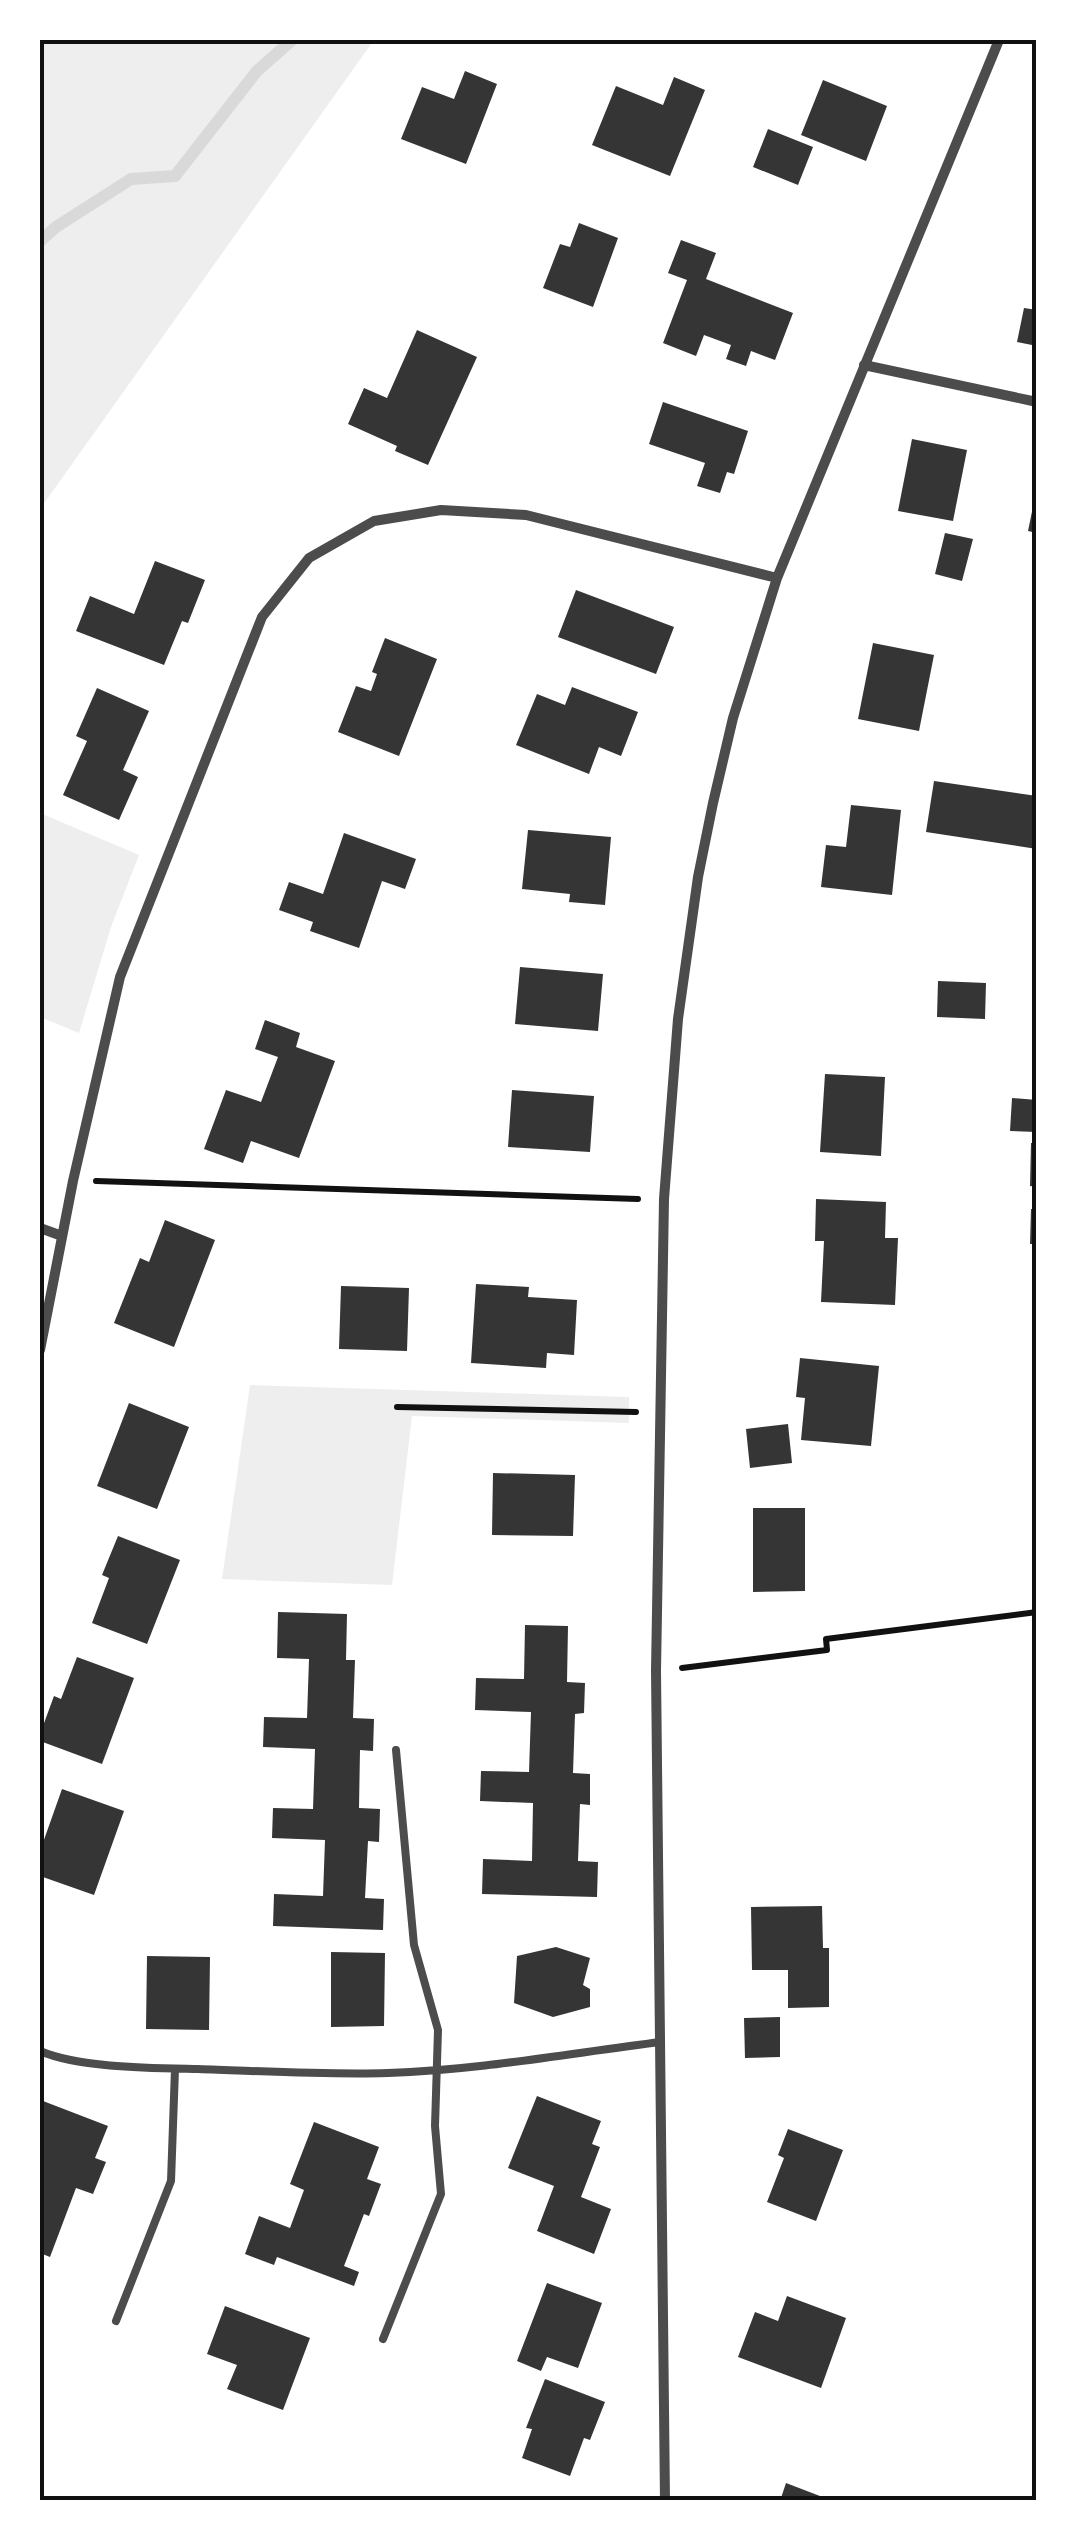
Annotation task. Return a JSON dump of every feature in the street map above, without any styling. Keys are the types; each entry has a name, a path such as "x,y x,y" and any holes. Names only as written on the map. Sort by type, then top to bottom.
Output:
{"street":[{"path":"666,2501 656,1671 664,1200 678,1019 698,877 733,718 777,578 999,40"},
{"path":"864,366 1037,402"},
{"path":"40,1350 73,1181 120,977 262,616 309,558 374,521 441,510 526,515 777,578"},
{"path":"40,1228 62,1236"}],"lane":[{"path":"383,2339 442,2194 435,2126 438,2030 414,1945 396,1750"},
{"path":"40,2051 84,2063 387,2073 661,2042"},
{"path":"116,2321 171,2181 175,2068"}],"path":[{"path":"73,1181 664,1200"},
{"path":"398,1406 661,1412"},
{"path":"656,1671 827,1650 826,1639 1037,1612"}],"shaded area":[{"path":"40,40 374,40 40,509"},
{"path":"40,813 139,855 111,927 79,1033 40,1017"},
{"path":"250,1385 629,1397 629,1423 412,1416 392,1585 222,1579"}],"building":[{"path":"465,71 497,84 466,164 401,139 422,87 454,99"},
{"path":"674,77 705,90 670,176 592,145 616,86 663,105"},
{"path":"823,80 887,106 866,161 801,135"},
{"path":"768,129 813,147 798,185 753,167"},
{"path":"579,223 618,238 593,307 543,288 560,244 570,247"},
{"path":"681,240 716,253 706,279 793,313 775,360 751,351 746,366 726,359 731,345 704,335 696,356 663,343 687,280 668,273"},
{"path":"1024,308 1037,310 1037,346 1017,342"},
{"path":"417,330 477,357 428,465 348,424 364,388 387,398"},
{"path":"663,402 748,431 734,474 727,472 720,493 697,486 705,463 649,444"},
{"path":"912,439 967,450 953,521 898,511"},
{"path":"1037,497 1037,533 1028,531"},
{"path":"945,533 973,539 962,581 935,574"},
{"path":"155,561 205,580 188,623 182,621 164,665 76,631 90,596 134,614"},
{"path":"576,590 674,627 656,674 558,637"},
{"path":"385,638 437,659 399,756 338,732 356,686 371,691 377,674 372,672"},
{"path":"873,643 934,655 919,731 858,719"},
{"path":"572,687 638,712 621,756 599,747 589,774 516,745 537,694 565,705"},
{"path":"97,688 149,711 123,770 138,777 119,820 63,795 87,741 76,736"},
{"path":"934,781 1037,796 1037,849 926,832"},
{"path":"851,805 901,810 892,895 821,887 826,845 846,847"},
{"path":"528,830 611,837 605,905 569,902 570,894 522,889"},
{"path":"344,833 416,859 405,889 382,881 359,948 310,931 313,922 279,910 289,882 323,894"},
{"path":"520,967 603,974 598,1031 515,1024"},
{"path":"938,981 986,983 985,1019 937,1017"},
{"path":"265,1020 300,1033 296,1047 335,1061 299,1158 251,1141 243,1163 204,1149 226,1090 261,1102 278,1057 255,1049"},
{"path":"825,1074 885,1077 881,1156 820,1152"},
{"path":"512,1090 594,1096 590,1152 508,1147"},
{"path":"1012,1098 1037,1100 1037,1132 1010,1131"},
{"path":"1031,1143 1037,1143 1037,1187 1030,1186"},
{"path":"816,1199 886,1202 885,1238 898,1238 895,1305 821,1302 824,1241 815,1241"},
{"path":"1031,1209 1037,1209 1037,1244 1030,1244"},
{"path":"165,1220 215,1240 174,1347 114,1323 140,1258 149,1262"},
{"path":"476,1284 529,1287 528,1297 577,1300 574,1355 547,1353 546,1368 471,1363"},
{"path":"341,1286 409,1288 407,1351 339,1349"},
{"path":"800,1358 879,1366 871,1446 801,1440 805,1398 796,1397"},
{"path":"129,1403 189,1427 157,1509 97,1486"},
{"path":"788,1424 792,1463 750,1468 746,1429"},
{"path":"493,1473 575,1475 573,1536 492,1535"},
{"path":"753,1508 805,1508 805,1591 753,1592"},
{"path":"118,1536 180,1560 147,1644 92,1623 109,1578 102,1575"},
{"path":"278,1612 347,1614 346,1660 355,1660 353,1718 374,1719 373,1751 360,1750 359,1808 380,1809 379,1842 368,1841 365,1898 384,1899 383,1930 273,1926 274,1894 323,1896 325,1840 272,1838 273,1808 313,1809 315,1749 263,1747 264,1717 307,1718 309,1659 277,1658"},
{"path":"525,1625 568,1626 567,1682 585,1683 584,1713 575,1714 573,1773 590,1774 590,1805 580,1804 578,1861 598,1862 597,1897 482,1894 483,1859 532,1861 533,1803 480,1801 481,1771 529,1772 531,1712 475,1710 476,1678 524,1679"},
{"path":"77,1657 134,1678 102,1764 40,1741 54,1696 61,1699"},
{"path":"62,1789 124,1811 94,1895 40,1876 40,1851"},
{"path":"822,1906 823,1948 829,1948 829,2007 788,2008 788,1970 752,1970 751,1907"},
{"path":"556,1947 590,1958 583,1985 590,1989 590,2007 553,2017 514,2003 517,1956"},
{"path":"331,1952 385,1953 384,2026 331,2027"},
{"path":"147,1956 210,1957 209,2030 146,2029"},
{"path":"780,2017 780,2057 745,2058 744,2018"},
{"path":"537,2096 601,2121 592,2144 600,2147 581,2197 611,2209 594,2254 537,2231 554,2186 508,2168"},
{"path":"43,2101 108,2126 95,2158 106,2162 93,2194 76,2188 50,2257 40,2253"},
{"path":"314,2122 379,2147 367,2179 381,2184 369,2216 364,2214 344,2266 359,2272 354,2286 277,2257 274,2265 245,2254 259,2216 290,2228 304,2190 290,2184"},
{"path":"788,2129 843,2150 816,2221 767,2202 784,2158 778,2155"},
{"path":"547,2283 602,2303 578,2368 547,2357 541,2371 517,2361"},
{"path":"787,2296 846,2318 821,2388 738,2357 755,2312 778,2321"},
{"path":"225,2306 310,2338 283,2410 227,2389 237,2365 207,2354"},
{"path":"545,2379 605,2402 590,2440 584,2438 570,2476 522,2458 532,2429 526,2428"},
{"path":"786,2483 833,2501 780,2501"}],"waterway":[{"path":"40,241 131,179 175,176 257,71 292,40"}]}
